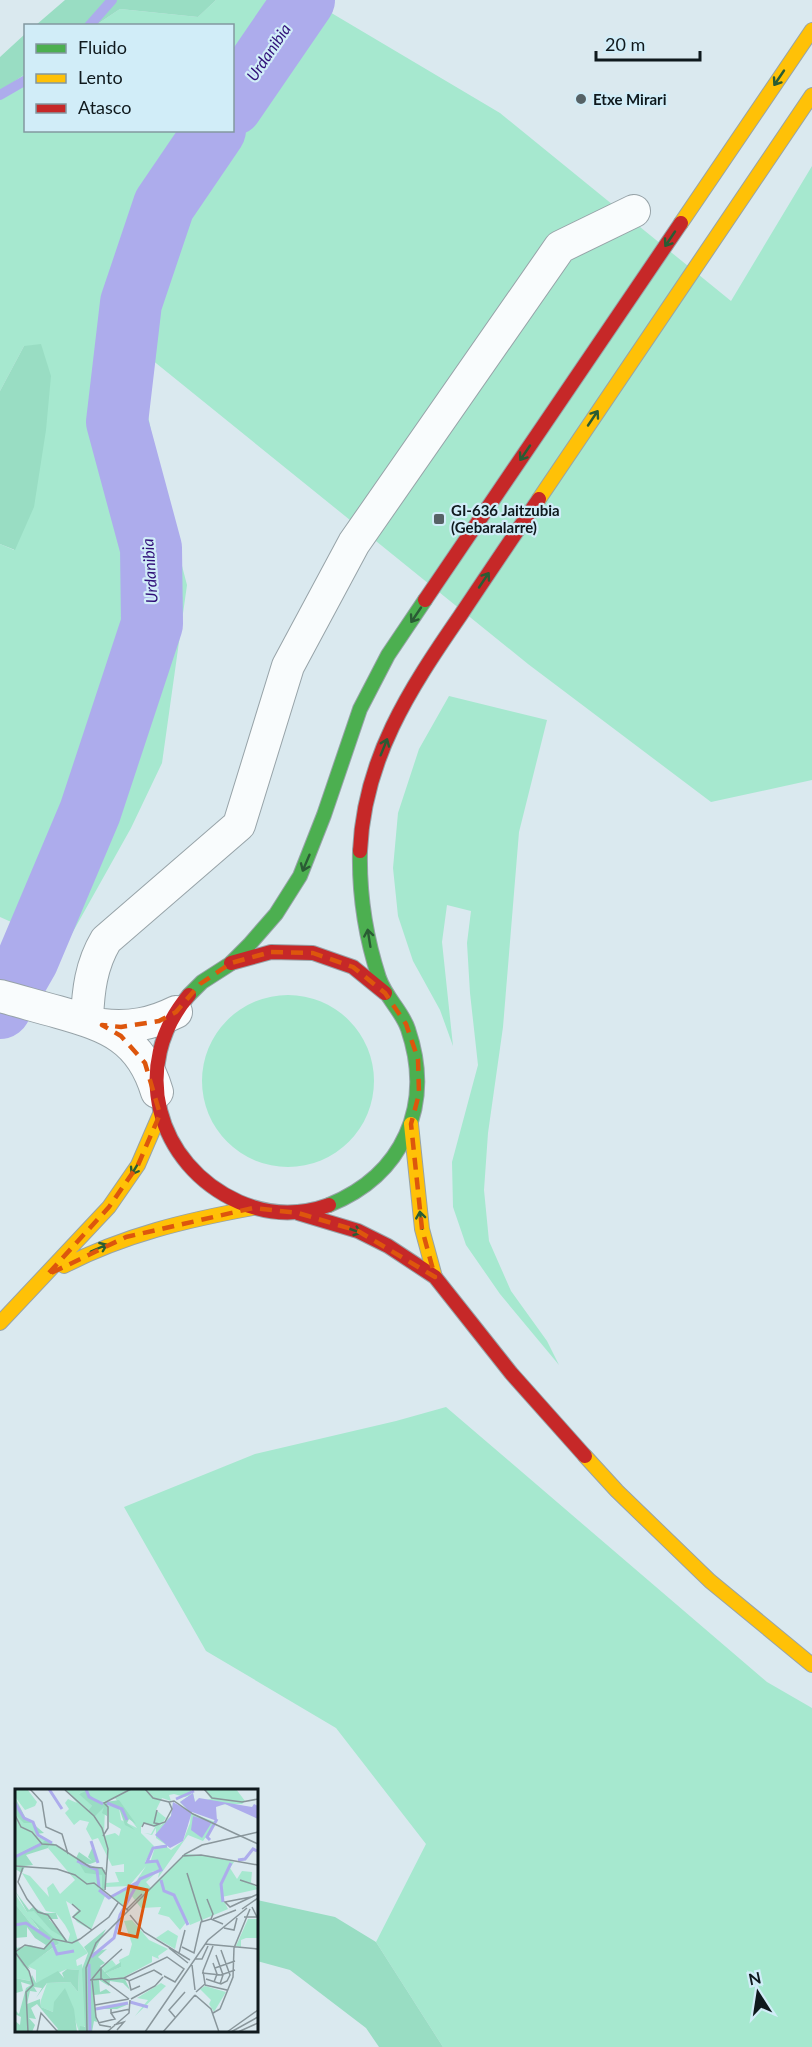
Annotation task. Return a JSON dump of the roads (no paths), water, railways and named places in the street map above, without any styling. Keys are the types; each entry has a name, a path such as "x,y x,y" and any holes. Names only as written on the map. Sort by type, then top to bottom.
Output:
{"main road":[{"path":"812,30 388,655 361,708 327,808 299,878 266,926 231,963 200,984 176,1012 163,1040 157,1070 158,1103 173,1146 194,1173 221,1194 253,1208 298,1213 358,1231 388,1246 435,1277 511,1373 616,1491 710,1581 812,1665"},
{"path":"385,993 370,946 359,851 370,781 393,724 421,673 812,95"},
{"path":"231,963 271,952 313,953 352,967 385,993 406,1023 418,1059 419,1094 410,1130 392,1162 366,1187 333,1204 298,1213"},
{"path":"0,1323 109,1207 138,1165 158,1103"},
{"path":"411,1124 422,1229 435,1277"},
{"path":"47,1275 87,1253 126,1237 170,1223 253,1208"}],"street":[{"path":"83,1019 97,955 106,940 239,825 288,666 354,543 560,248 634,211"},
{"path":"0,996 121,1027 141,1026 159,1021 176,1012"},
{"path":"83,1019 121,1036 136,1050 152,1077 158,1103"}],"waterway":[{"path":"91,24 112,0"},
{"name":"Urdanibia","path":"234,102 304,0"},
{"path":"0,95 24,81"},
{"name":"Urdanibia","path":"0,1008 28,959 90,812 152,624 151,548 117,422 131,303 164,205 214,132"}],"place":[{"name":"Etxe Mirari","path":"581,99"},
{"name":"GI-636 Jaitzubia (Gebaralarre)","path":"439,519"}]}
